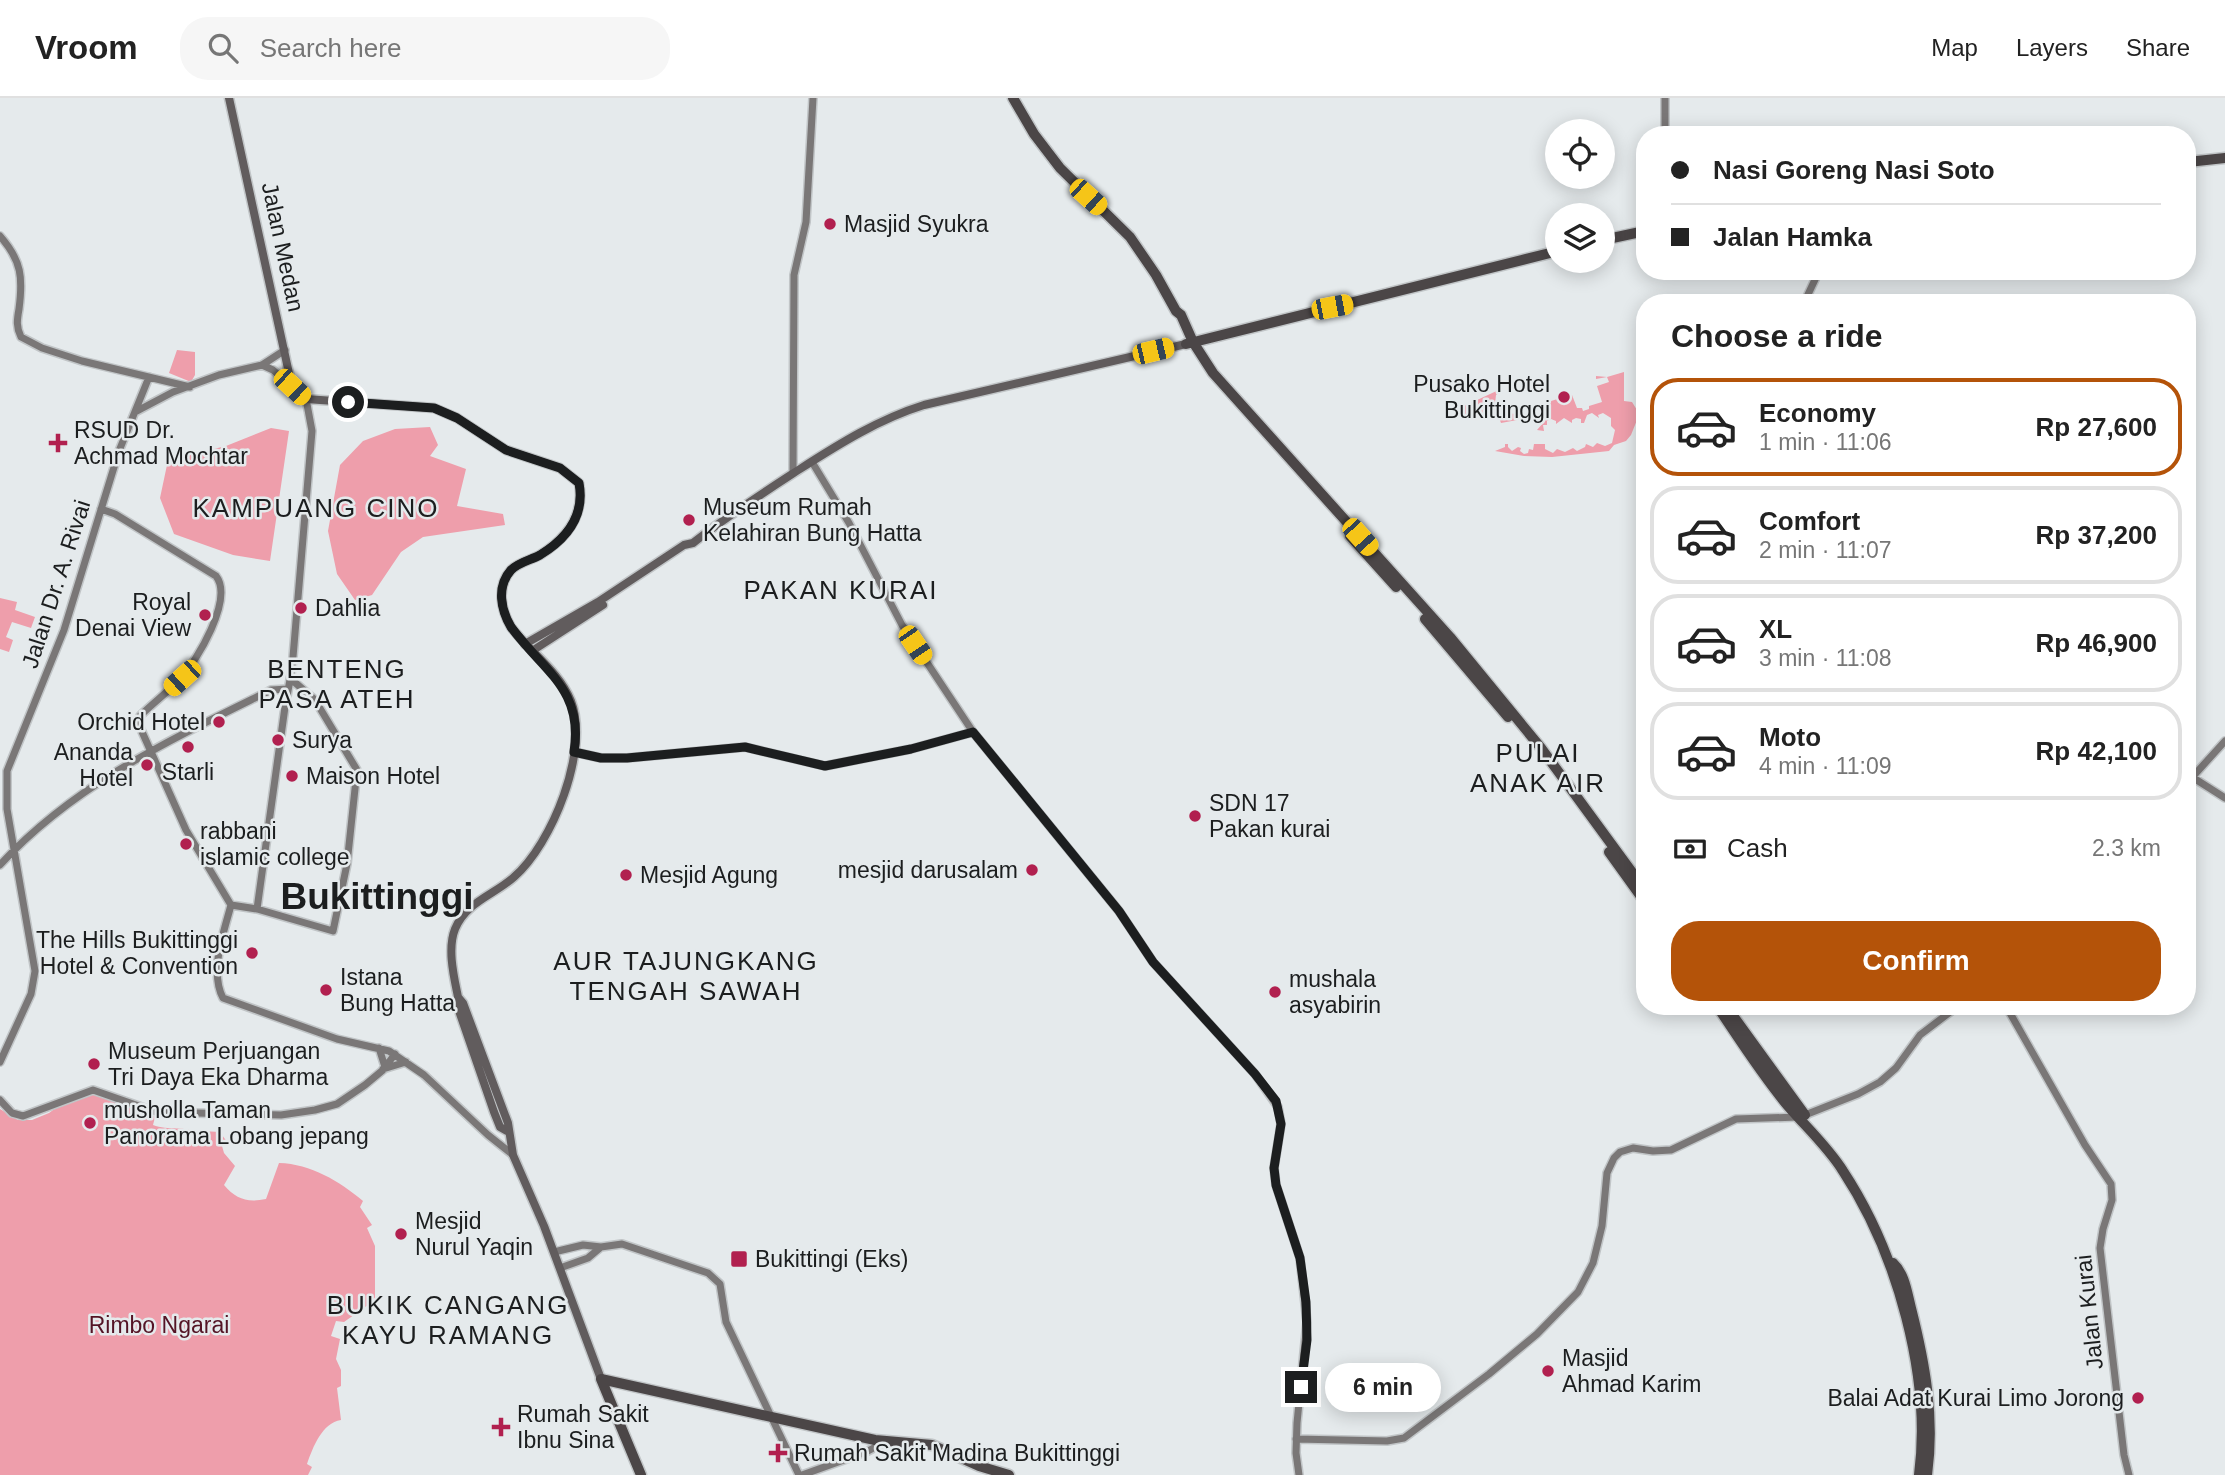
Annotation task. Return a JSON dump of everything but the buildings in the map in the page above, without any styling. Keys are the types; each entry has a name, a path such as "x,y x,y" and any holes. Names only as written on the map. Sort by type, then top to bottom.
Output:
{"highway":[{"path":"1013,98 1034,134 1060,169 1114,220 1143,254 1176,311 1181,315 1189,343 1274,444 1541,748 1636,888"},
{"path":"2196,161 2225,158"},
{"path":"1615,237 1636,233"},
{"path":"1189,343 1545,254"},
{"path":"1618,859 1636,880"},
{"path":"1725,1015 1843,1166 1892,1264 1900,1287 1919,1390 1923,1435 1921,1475"},
{"path":"1730,1015 1737,1029"},
{"path":"1892,1264 1889,1276 1915,1391 1921,1475"},
{"path":"601,1379 885,1442 932,1445 979,1466 1009,1475"},
{"path":"601,1379 641,1475"}],"main road":[{"name":"Jalan Medan","path":"229,98 292,387"},
{"path":"532,651 686,550 750,501 879,423 924,405 1189,343"},
{"path":"292,387 306,399 434,408 457,418 506,450 560,468 579,483 581,493 577,519 572,528 539,555 512,569 502,589 501,599 506,618 525,644 558,679 571,703 576,725 574,752 562,799 533,856 514,877 473,904 460,920 452,937 457,1005 494,1112 500,1127 507,1131 513,1155 554,1252 601,1379"},
{"path":"525,644 598,602 684,545 693,543"}],"street":[{"path":"793,473 794,275 806,222 813,98"},
{"path":"1665,98 1665,126"},
{"path":"0,236 14,255 21,274 17,321 21,337 32,344 82,361 190,387"},
{"path":"136,412 159,398 219,375 262,365 285,350"},
{"path":"262,365 273,370 292,387"},
{"name":"Jalan Dr. A. Rivai","path":"0,1062 31,994 35,971 7,809 7,772 64,630 124,436 149,377"},
{"path":"257,909 290,679 312,431 306,399"},
{"path":"812,462 849,523 902,625 973,732 1119,911 1153,962 1255,1074 1278,1107 1281,1124 1274,1168 1276,1185 1300,1258 1307,1322 1296,1438 1299,1475"},
{"path":"101,509 115,514 216,576 220,582 220,603 212,628 182,678 140,716 140,732 186,830 231,905 217,964 219,991 223,998 337,1039 395,1054 436,1086 513,1155"},
{"path":"231,905 257,909 333,931 347,864 357,770 315,699 290,679"},
{"path":"0,865 14,850 85,791 149,751 271,690 288,689"},
{"path":"574,752 601,758 627,758 745,747 825,766 911,749 973,732"},
{"path":"2196,772 2225,741"},
{"path":"2196,782 2225,798"},
{"path":"1296,1438 1387,1441 1404,1438 1537,1334 1577,1292 1593,1264 1602,1226 1607,1173 1620,1152 1633,1148 1671,1150 1741,1118 1802,1116 1858,1094 1880,1082 1896,1068 1925,1030 1946,1015"},
{"name":"Jalan Kurai","path":"2011,1015 2081,1138 2107,1175 2113,1193 2101,1248 2124,1455 2129,1475"},
{"path":"379,1048 384,1068"},
{"path":"0,1100 12,1113 23,1116 93,1090 156,1112 272,1115 315,1110 337,1104 355,1093 384,1068 395,1054"},
{"path":"384,1068 406,1062"},
{"path":"560,1268 587,1258 601,1247 611,1244 631,1245 716,1278 720,1283 726,1322 800,1475 866,1452 885,1442"},
{"path":"554,1252 583,1245 601,1247"}],"green space":[{"path":"177,350 195,352 195,375 191,382 169,373"},
{"path":"1624,372 1624,401 1632,402 1636,408 1636,422 1626,441 1614,445 1609,451 1552,457 1495,451 1505,447 1505,444 1508,444 1512,451 1521,448 1520,451 1524,454 1528,453 1529,449 1533,450 1534,444 1545,444 1545,449 1553,453 1557,449 1565,452 1573,448 1577,451 1586,444 1593,447 1597,443 1605,446 1612,443 1615,430 1611,426 1611,418 1603,413 1598,415 1599,418 1592,413 1587,415 1584,423 1581,423 1581,419 1576,418 1572,423 1564,418 1556,424 1556,421 1551,419 1547,421 1547,425 1543,425 1544,431 1537,430 1549,416 1546,411 1551,401 1561,398 1563,404 1569,403 1568,396 1572,395 1577,408 1582,408 1583,411 1602,402 1597,386 1609,382 1607,377"},
{"path":"1503,388 1496,395 1495,404 1505,413 1516,414 1517,420 1501,423 1498,415 1482,418 1480,411 1465,415 1462,407"},
{"path":"430,427 438,445 430,456 466,469 457,506 503,514 505,525 423,537 401,552 372,595 355,600 337,574 328,531 340,465 363,441 395,429"},
{"path":"271,428 289,431 270,561 233,555 174,534 160,498 167,465 180,457 226,446"},
{"path":"0,598 17,602 15,610 35,617 31,628 12,622 6,637 13,640 9,652 0,649"},
{"name":"Rimbo Ngarai","path":"89,1090 156,1113 153,1125 200,1134 201,1131 220,1132 227,1142 222,1146 224,1153 235,1166 224,1185 242,1199 266,1199 279,1163 313,1170 363,1201 360,1207 372,1225 367,1228 375,1246 375,1300 344,1322 336,1321 331,1336 340,1339 336,1359 341,1370 341,1386 337,1388 341,1420 334,1422 319,1437 307,1464 312,1467 308,1475 0,1475 0,1109 18,1120 32,1120 49,1113 72,1096"}],"place":[{"name":"Masjid Syukra","path":"830,224"},
{"name":"Pusako Hotel Bukittinggi","path":"1564,397"},
{"name":"RSUD Dr. Achmad Mochtar","path":"58,443"},
{"name":"Museum Rumah Kelahiran Bung Hatta","path":"689,520"},
{"name":"Dahlia","path":"301,608"},
{"name":"Royal Denai View","path":"205,615"},
{"name":"Orchid Hotel","path":"219,722"},
{"name":"Surya","path":"278,740"},
{"name":"Starli","path":"188,747"},
{"name":"Ananda Hotel","path":"147,765"},
{"name":"Maison Hotel","path":"292,776"},
{"name":"SDN 17 Pakan kurai","path":"1195,816"},
{"name":"rabbani islamic college","path":"186,844"},
{"name":"mesjid darusalam","path":"1032,870"},
{"name":"Mesjid Agung","path":"626,875"},
{"name":"The Hills Bukittinggi Hotel & Convention","path":"252,953"},
{"name":"Istana Bung Hatta","path":"326,990"},
{"name":"mushala asyabirin","path":"1275,992"},
{"name":"Museum Perjuangan Tri Daya Eka Dharma","path":"94,1064"},
{"name":"musholla Taman Panorama Lobang jepang","path":"90,1123"},
{"name":"Mesjid Nurul Yaqin","path":"401,1234"},
{"name":"Bukittingi (Eks)","path":"739,1259"},
{"name":"Masjid Ahmad Karim","path":"1548,1371"},
{"name":"Balai Adat Kurai Limo Jorong","path":"2138,1398"},
{"name":"Rumah Sakit Ibnu Sina","path":"501,1427"},
{"name":"Rumah Sakit Madina Bukittinggi","path":"778,1453"}],"district":[{"name":"KAMPUANG CINO","path":"316,508"},
{"name":"PAKAN KURAI","path":"841,590"},
{"name":"BENTENG PASA ATEH","path":"337,684"},
{"name":"PULAI ANAK AIR","path":"1538,768"},
{"name":"Bukittinggi","path":"377,896"},
{"name":"AUR TAJUNGKANG TENGAH SAWAH","path":"686,976"},
{"name":"BUKIK CANGANG KAYU RAMANG","path":"448,1320"}],"route":[{"path":"348,402 434,408 482,432 506,450 560,468 579,483 579,509 572,528 539,555 512,569 506,578 501,599 511,627 565,689 576,725 574,752 601,758 627,758 745,747 825,766 911,749 973,732 1119,911 1153,962 1255,1074 1276,1101 1281,1124 1274,1168 1276,1185 1300,1258 1306,1302 1307,1340 1301,1387"}]}
